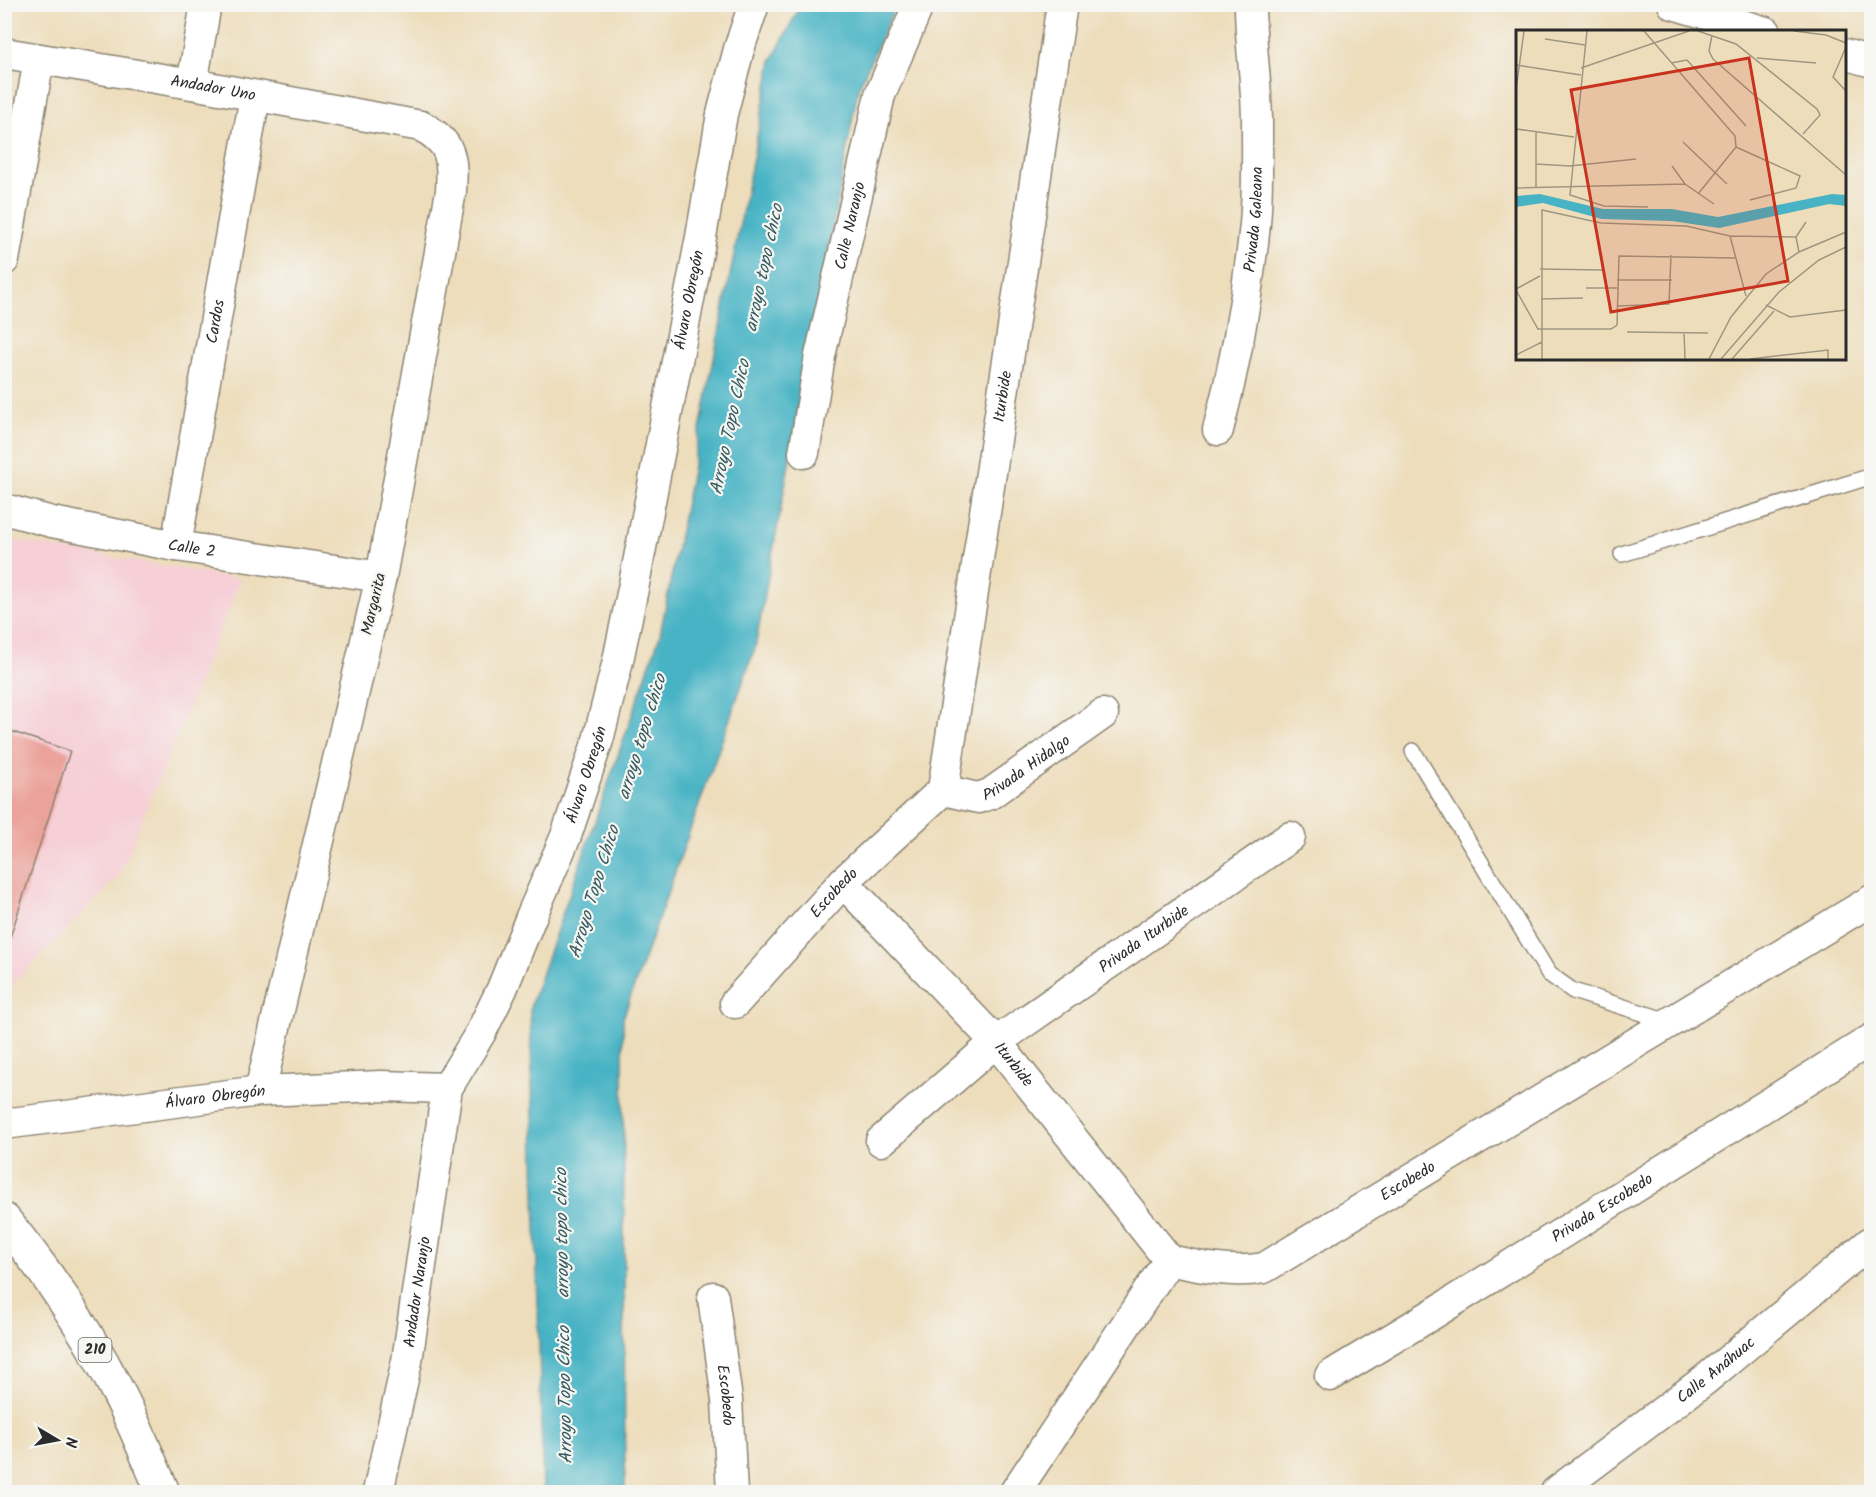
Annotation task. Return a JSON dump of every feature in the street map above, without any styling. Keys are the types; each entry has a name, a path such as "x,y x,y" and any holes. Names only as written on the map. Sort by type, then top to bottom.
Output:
{"highway":[{"name":"210","path":"4,1220 34,1256 83,1329 119,1392 163,1492"}],"street":[{"path":"192,84 206,4"},
{"name":"Álvaro Obregón","path":"4,1124 260,1091 381,1086 447,1088 481,1032 502,989 566,836 598,740 634,584 701,237 722,114 739,49 754,4"},
{"name":"Calle Naranjo","path":"804,453 820,356 880,95 919,4"},
{"name":"Iturbide","path":"943,790 1062,4"},
{"name":"Privada Galeana","path":"1218,430 1235,360 1247,292 1255,221 1257,120 1250,4"},
{"path":"1673,4 1759,30"},
{"name":"Andador Uno","path":"4,53 192,84 421,126"},
{"path":"1846,54 1872,62"},
{"path":"4,260 39,59"},
{"name":"Cardos","path":"176,546 255,96"},
{"name":"Margarita","path":"260,1091 381,577 452,191 453,164 448,149 434,133 421,126"},
{"name":"Calle 2","path":"4,509 52,522 176,546 381,577"},
{"name":"Privada Hidalgo","path":"943,790 978,798 990,794 1103,714"},
{"name":"Escobedo","path":"735,1003 843,882 943,790"},
{"name":"Privada Iturbide","path":"881,1141 996,1042 1290,837"},
{"name":"Iturbide","path":"843,882 996,1042 1169,1260"},
{"name":"Escobedo","path":"1169,1260 1246,1272 1264,1268 1872,900"},
{"name":"Privada Escobedo","path":"1330,1376 1872,1039"},
{"name":"Andador Naranjo","path":"378,1492 407,1361 447,1088"},
{"name":"Calle Anáhuac","path":"1556,1492 1706,1379 1872,1241"},
{"path":"1016,1492 1169,1260"},
{"name":"Escobedo","path":"713,1297 727,1400 732,1492"}],"lane":[{"path":"1622,554 1872,476"},
{"path":"1413,751 1549,974 1573,991 1671,1022"}],"shaded area":[{"path":"5,539 241,579 119,876 5,992"}],"water":[{"path":"801,5 896,5 858,89 755,648 623,1018 625,1492 543,1492 530,1007 660,635 772,60"}],"building":[{"path":"4,729 70,751 5,953 4,953"}],"water label":[{"name":"arroyo topo chico","path":"765,268"},
{"name":"Arroyo Topo Chico","path":"731,427"},
{"name":"arroyo topo chico","path":"643,737"},
{"name":"Arroyo Topo Chico","path":"595,892"},
{"name":"arroyo topo chico","path":"563,1233"},
{"name":"Arroyo Topo Chico","path":"566,1395"}]}
